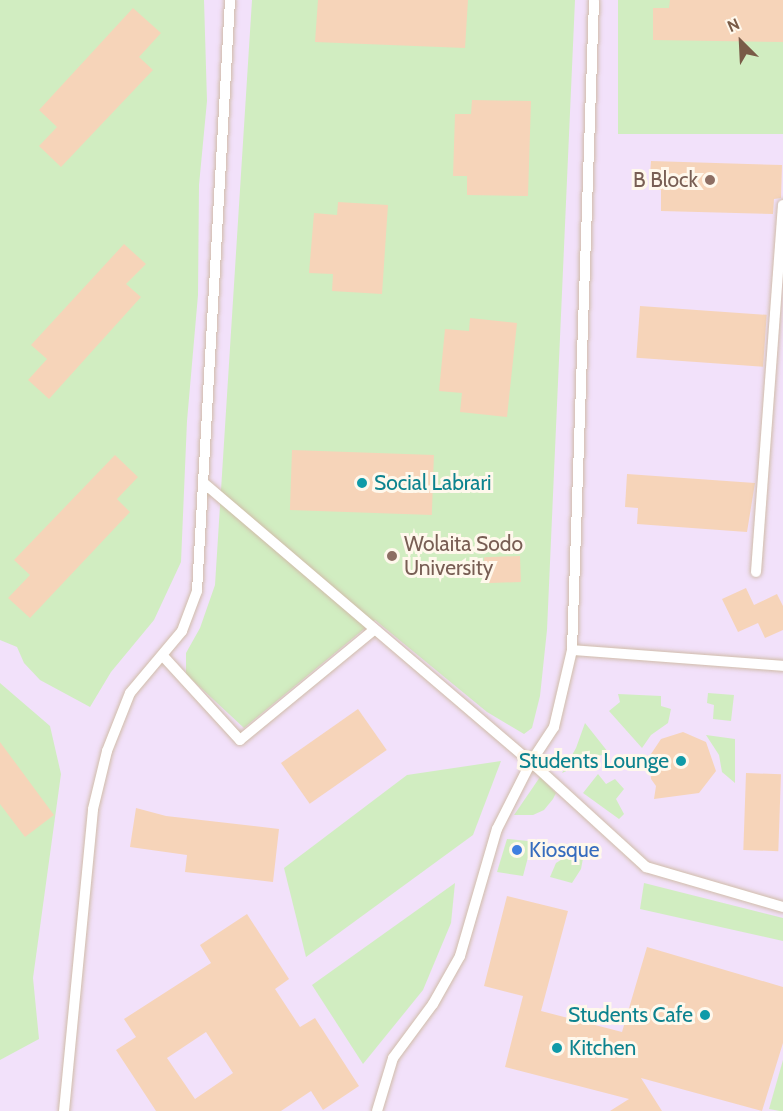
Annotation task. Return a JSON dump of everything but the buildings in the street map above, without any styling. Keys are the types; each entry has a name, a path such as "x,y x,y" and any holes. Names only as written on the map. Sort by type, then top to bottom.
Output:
{"lane":[{"path":"64,1111 93,809 107,751 130,693 164,656 182,631 197,591 205,484 230,0"},
{"path":"378,1111 393,1058 434,1004 460,956 497,829 531,762 554,727 572,650 594,0"},
{"path":"756,572 783,205"},
{"path":"205,484 531,762 646,867 783,907"},
{"path":"164,656 240,740 374,630"},
{"path":"572,650 783,666"}],"shaded area":[{"name":"Wolaita Sodo University","path":"0,0 783,0 783,1111 0,1111"}],"green space":[{"path":"0,0 204,0 207,101 199,185 198,295 187,421 181,562 154,620 111,672 90,707 40,680 24,663 17,647 0,640"},
{"path":"252,0 575,0 547,630 540,696 532,728 524,734 487,712 375,620 244,728 186,674 186,653 200,628 215,585"},
{"path":"618,0 783,0 783,134 618,134"},
{"path":"0,683 50,726 61,774 33,978 39,1039 0,1060"},
{"path":"708,693 734,695 731,721 713,719 714,705 707,703"},
{"path":"618,694 661,696 661,706 671,709 668,723 651,735 642,748 609,711 620,702"},
{"path":"585,723 608,752 562,773 576,748"},
{"path":"706,735 735,739 735,783 722,772 719,755"},
{"path":"501,761 473,835 306,957 284,868 407,775"},
{"path":"598,774 606,784 615,779 624,789 616,799 624,814 619,819 583,793"},
{"path":"540,777 556,793 553,799 544,810 533,815 514,815"},
{"path":"507,839 528,841 531,846 523,876 497,872"},
{"path":"572,853 584,853 581,869 572,883 550,877 556,863"},
{"path":"455,883 451,923 423,990 363,1064 312,985"},
{"path":"644,883 783,918 783,941 640,909"},
{"path":"783,1060 783,1111 780,1111 769,1109"}],"place":[{"name":"B Block","path":"710,180"},
{"name":"Social Labrari","path":"362,483"},
{"name":"Wolaita Sodo University","path":"392,556"},
{"name":"Students Lounge","path":"681,761"},
{"name":"Kiosque","path":"517,850"},
{"name":"Students Cafe","path":"705,1015"},
{"name":"Kitchen","path":"557,1048"}]}
